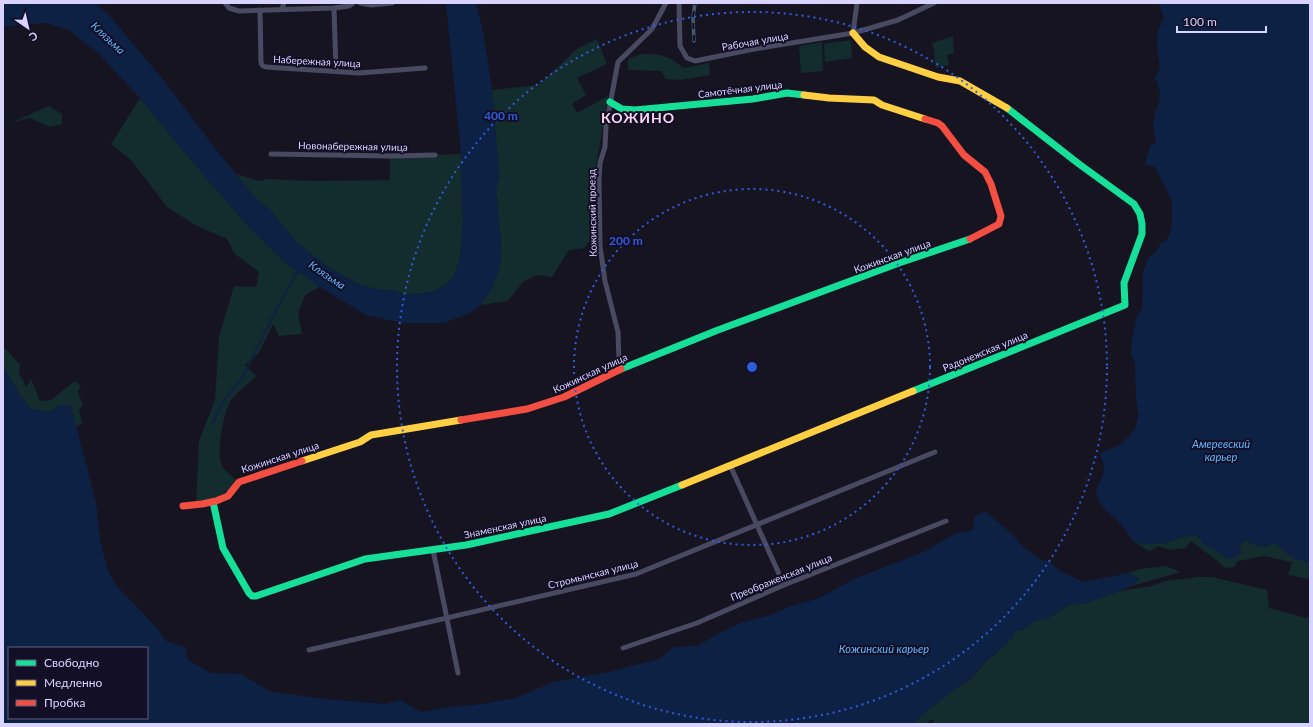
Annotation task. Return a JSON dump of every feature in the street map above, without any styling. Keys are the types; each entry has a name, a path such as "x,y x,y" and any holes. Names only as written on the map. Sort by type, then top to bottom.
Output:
{"street":[{"path":"225,3 229,8 239,10 334,8 349,6 353,3"},
{"path":"282,9 284,3"},
{"path":"360,3 371,5 392,3"},
{"name":"Кожинский проезд","path":"622,368 619,361 618,332 604,282 600,246 600,163 605,146 606,126 618,62 652,29 666,3"},
{"name":"Рабочая улица","path":"679,3 680,46 687,58 695,61 754,49 853,33 898,20 934,3"},
{"path":"853,33 857,3"},
{"path":"334,8 336,71"},
{"name":"Набережная улица","path":"260,10 261,63 263,66 359,72 425,68"},
{"name":"Радонежская улица","path":"852,417 1125,305 1123,285 1143,227 1139,210 1134,204 1079,164 1004,105 960,81 879,58 865,48 853,33"},
{"name":"Самотёчная улица","path":"610,102 622,109 635,110 753,99 787,93 829,98 874,100 882,105 938,123 943,126 963,154 982,168 987,175 1001,216 999,224"},
{"name":"Новонабережная улица","path":"271,154 390,156 435,155"},
{"name":"Кожинская улица","path":"183,506 201,505 213,502 232,492 234,486 239,481 360,442 371,435 527,409 564,397 622,368 718,330 788,306 899,263 973,238 999,224"},
{"name":"Знаменская улица","path":"213,502 224,548 233,567 252,596 256,596 365,559 466,545 609,514 852,417"},
{"name":"Стромынская улица","path":"309,650 636,574 935,452"},
{"path":"730,465 784,585"},
{"name":"Преображенская улица","path":"623,648 697,623 784,585 946,521"},
{"path":"433,550 458,673"}],"green space":[{"path":"953,36 954,53 947,55 949,65 936,68 932,43"},
{"path":"597,39 607,64 577,78 586,95 572,104 577,113 608,96 594,179 596,242 589,241 585,248 569,250 552,277 537,275 523,282 508,301 481,305 493,286 500,266 501,246 496,192 499,176 492,90 538,85 577,49"},
{"path":"851,40 852,58 825,62 824,44"},
{"path":"822,42 823,71 801,73 799,46"},
{"path":"641,54 664,56 673,60 684,68 709,63 710,75 680,80 666,79 661,71 628,70 628,59"},
{"path":"140,98 246,224 287,264 320,287 306,294 298,313 302,334 279,336 273,324 258,354 245,365 256,376 234,396 230,402 225,415 220,441 221,463 225,470 235,479 233,485 225,493 219,496 196,503 199,441 215,400 219,337 234,286 256,287 259,272 235,254 227,239 195,225 167,207 131,160 111,144"},
{"path":"49,106 62,114 62,124 50,127 29,118 10,123"},
{"path":"461,154 463,223 460,260 454,277 444,286 433,292 405,295 392,290 385,291 360,285 332,270 297,243 269,209 256,199 236,174 259,181 267,179 312,181 390,180 390,156"},
{"path":"3,346 20,365 19,373 26,387 31,379 40,401 51,400 75,381 81,386 78,392 83,404 79,411 82,423 76,427 71,407 61,405 49,412 30,409 19,394 3,366"},
{"path":"1185,536 1198,536 1204,544 1236,557 1241,552 1239,545 1246,541 1263,547 1275,543 1293,558 1310,563 1310,579 1288,575 1292,562 1263,556 1238,561 1234,567 1224,568 1220,563 1191,541 1186,548 1170,550 1159,546 1149,551 1134,542 1149,544 1166,543"},
{"path":"1166,566 1181,572 1131,586 1140,579 1128,573 1140,569"},
{"path":"1212,577 1267,590 1269,608 1306,618 1310,617 1310,724 932,724 934,720 931,719 927,723 911,724 952,691 971,679 986,661 1011,639 1015,631 1024,629 1035,621 1050,617 1068,605 1086,603 1119,591 1151,586 1165,581"}],"water":[{"name":"Клязьма","path":"3,3 93,3 97,5 109,15 165,82 256,199 269,209 297,243 332,270 360,285 385,291 392,290 405,295 433,292 444,286 454,277 460,260 463,223 461,154 446,3 476,3 484,37 492,90 499,176 496,193 501,246 500,266 493,286 481,305 470,313 444,323 403,323 366,315 320,287 287,264 246,224 140,98 99,54 69,30 46,23 3,27"},
{"name":"Амеревский карьер","path":"1159,3 1310,3 1310,563 1293,558 1275,543 1263,547 1246,541 1239,545 1241,552 1236,557 1229,559 1204,544 1198,536 1185,536 1166,543 1149,544 1134,542 1121,524 1099,502 1096,491 1103,475 1104,466 1100,454 1119,445 1135,429 1138,416 1135,366 1131,353 1137,317 1142,307 1143,273 1148,258 1157,251 1160,244 1167,239 1171,231 1172,201 1155,167 1145,164 1150,146 1156,143 1153,125 1155,113 1159,103 1160,92 1155,78 1160,68 1157,45 1158,31 1164,18"},
{"name":"Кожинский карьер","path":"3,366 19,394 30,409 49,412 61,405 71,407 96,502 100,541 108,571 116,585 157,628 166,641 185,647 188,660 211,673 241,674 271,692 325,699 386,704 400,700 421,712 516,698 554,682 609,672 659,659 674,647 698,646 719,633 743,622 771,615 791,606 817,599 856,578 924,552 956,533 972,530 975,522 974,517 980,513 986,512 1012,534 1023,547 1041,560 1050,562 1060,571 1084,582 1128,573 1140,579 1131,586 1086,603 1068,605 1050,617 1035,621 1024,629 1016,631 1011,639 994,655 985,661 971,679 952,691 911,724 3,724"}],"waterway":[{"path":"213,423 224,400 243,377 277,308 298,271"}],"railway":[{"path":"694,41 693,17 695,3"}],"traffic: fast":[{"path":"610,102 622,109 635,110 753,99 787,93 804,95"},
{"path":"913,391 1125,305 1124,283 1142,234 1140,214 1134,204 1079,164 1007,108"},
{"path":"621,369 718,330 899,263 970,239"},
{"path":"213,502 223,548 249,593 252,596 256,596 365,559 466,545 609,514 682,485"}],"traffic: slow":[{"path":"853,33 865,47 879,57 938,77 960,81 1007,108"},
{"path":"804,95 829,98 874,100 882,105 925,119"},
{"path":"682,485 913,391"},
{"path":"302,461 360,442 371,435 461,420"}],"traffic: jam":[{"path":"925,119 938,123 942,126 964,155 985,172 991,184 1001,216 999,224 970,239"},
{"path":"461,420 527,409 564,397 621,369"},
{"path":"183,506 216,501 228,496 239,482 302,461"}],"district":[{"name":"КОЖИНО","path":"638,118"}]}
